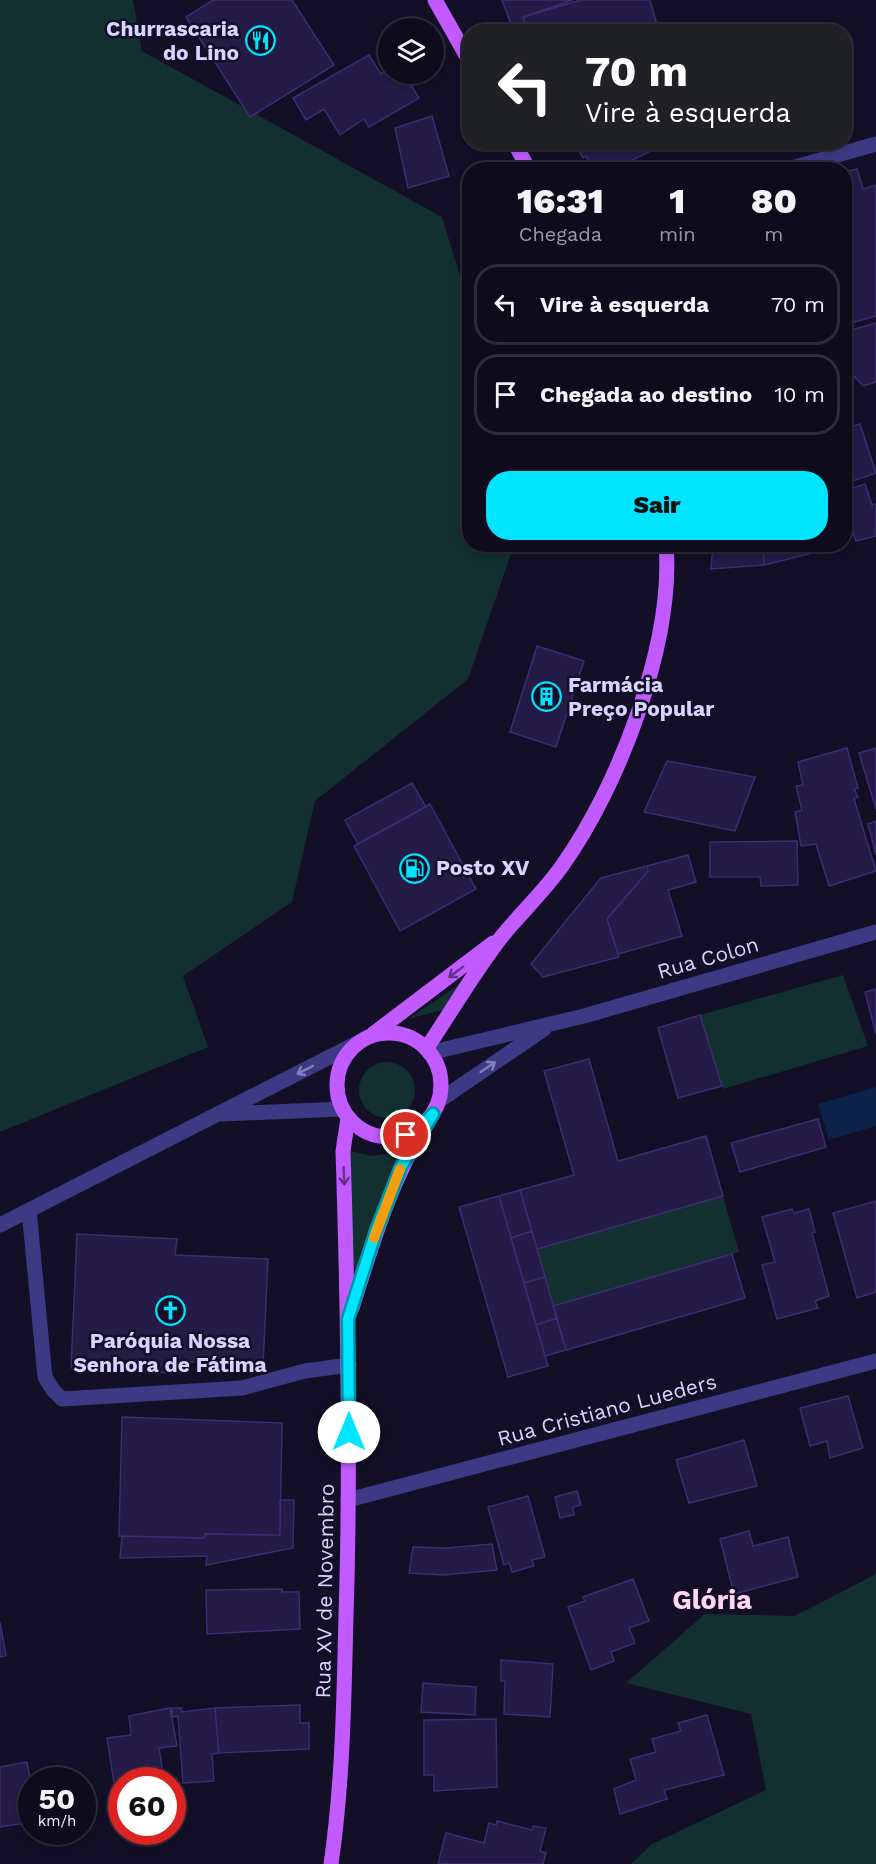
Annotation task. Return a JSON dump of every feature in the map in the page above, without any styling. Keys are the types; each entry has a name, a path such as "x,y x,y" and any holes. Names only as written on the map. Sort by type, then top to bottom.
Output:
{"main road":[{"path":"435,0 462,48"},
{"path":"428,1051 502,936 562,866 612,775 635,720 654,658 664,600 666,552"},
{"path":"364,1040 387,1033 403,1035 428,1051 438,1068 441,1084 440,1100 433,1114 421,1127 406,1135 389,1137 372,1134 345,1113 337,1084 340,1068 347,1054 364,1040 502,936"},
{"name":"Rua XV de Novembro","path":"331,1864 338,1815 343,1731 348,1500 349,1365 343,1151 345,1113"},
{"name":"Rua XV de Novembro","path":"348,1319 376,1231 401,1167 433,1114"}],"street":[{"path":"813,162 876,144"},
{"name":"Rua Colon","path":"428,1051 552,1024 876,932"},
{"name":"Rua Colon","path":"440,1100 552,1024"},
{"path":"0,1225 364,1040"},
{"path":"217,1114 345,1113"},
{"path":"29,1210 45,1377 52,1390 62,1399 242,1388 304,1371 349,1365"},
{"name":"Rua Cristiano Lueders","path":"348,1500 876,1361"}],"green space":[{"path":"0,0 133,0 142,51 442,217 462,282 462,552 512,552 468,679 315,801 292,902 183,976 208,1047 0,1132"},
{"path":"475,968 446,1009 408,1019 453,989"},
{"path":"843,975 868,1046 723,1089 700,1015"},
{"path":"381,1062 393,1062 403,1066 411,1074 415,1090 411,1106 403,1114 393,1118 381,1118 371,1114 363,1106 359,1096 359,1084 363,1074 371,1066"},
{"path":"350,1151 373,1156 402,1151 364,1241 352,1288"},
{"path":"723,1196 739,1252 553,1306 537,1249"},
{"path":"876,1574 876,1864 631,1864 652,1844 766,1790 751,1714 626,1683 705,1614 795,1616"}],"water":[{"path":"876,1087 876,1126 829,1140 818,1104"}],"building":[{"name":"Churrascaria do Lino","path":"213,0 292,0 334,65 250,117 186,17"},
{"path":"502,0 573,0 523,17 525,24 511,24"},
{"path":"581,0 650,0 657,24 525,24 523,17"},
{"path":"369,55 378,69 378,84 410,84 419,98 369,127 364,119 340,135 324,109 306,120 293,98"},
{"path":"432,116 449,176 408,188 395,128"},
{"path":"578,150 653,150 628,162 589,162 586,156 583,158"},
{"path":"857,169 863,189 876,185 876,316 852,323 852,170"},
{"path":"876,323 876,382 863,386 852,375 852,330"},
{"path":"860,424 876,473 852,481 852,426"},
{"path":"865,484 872,505 876,504 876,536 856,541 852,530 852,488"},
{"path":"712,552 763,552 764,565 711,569"},
{"path":"763,552 817,552 764,565"},
{"name":"Farmácia Preço Popular","path":"537,646 584,661 556,747 510,732"},
{"path":"847,748 858,788 854,789 858,797 854,799 876,871 829,886 816,844 801,846 795,812 802,810 796,786 803,785 798,762"},
{"path":"876,748 876,809 859,753"},
{"path":"667,761 755,777 735,831 644,812"},
{"path":"412,783 426,807 358,844 345,820"},
{"name":"Posto XV","path":"430,804 476,889 400,931 354,846"},
{"path":"876,821 876,855 868,824"},
{"path":"797,841 798,885 761,886 760,877 710,877 710,842"},
{"path":"688,855 696,882 668,890 682,936 618,954 607,919 648,871 647,866"},
{"path":"647,866 648,871 607,919 619,957 543,977 531,964 601,878"},
{"path":"876,989 876,1034 865,992"},
{"path":"700,1015 722,1086 678,1098 658,1028"},
{"path":"589,1059 618,1161 706,1136 723,1196 537,1249 520,1190 574,1175 544,1071"},
{"path":"818,1119 826,1147 740,1172 731,1143"},
{"path":"520,1190 532,1231 511,1238 499,1196"},
{"path":"499,1196 548,1366 508,1377 459,1207"},
{"path":"876,1201 876,1292 857,1298 833,1213"},
{"path":"792,1209 794,1213 809,1209 815,1232 812,1233 829,1296 815,1301 818,1308 777,1319 762,1265 775,1262 762,1217"},
{"path":"532,1231 545,1277 524,1283 511,1238"},
{"name":"Paróquia Nossa Senhora de Fátima","path":"77,1234 177,1239 175,1255 268,1259 263,1365 174,1361 173,1373 71,1368"},
{"path":"732,1254 745,1298 566,1350 553,1306"},
{"path":"545,1277 557,1318 536,1325 524,1283"},
{"path":"557,1318 566,1350 545,1356 536,1325"},
{"path":"848,1396 863,1448 830,1458 827,1441 810,1446 800,1408"},
{"path":"122,1417 282,1423 280,1535 205,1534 204,1538 119,1536"},
{"path":"744,1440 757,1486 689,1503 676,1460"},
{"path":"577,1491 581,1505 573,1507 574,1515 560,1518 555,1497"},
{"path":"528,1496 545,1557 532,1560 534,1566 512,1572 509,1563 504,1565 488,1507"},
{"path":"280,1500 294,1500 293,1548 206,1565 207,1556 120,1558 122,1536 204,1538 205,1534 280,1535"},
{"path":"749,1531 753,1546 788,1537 798,1577 734,1594 720,1539"},
{"path":"492,1544 497,1570 443,1575 409,1573 413,1547 446,1548"},
{"path":"633,1579 649,1621 629,1628 635,1643 611,1652 614,1661 591,1670 568,1607 585,1601 583,1597"},
{"path":"282,1589 282,1592 299,1592 300,1629 207,1634 206,1590"},
{"path":"0,1622 6,1656 0,1657"},
{"path":"501,1660 553,1664 550,1717 504,1714 505,1681 501,1681"},
{"path":"423,1683 476,1687 475,1715 421,1712"},
{"path":"300,1705 300,1723 309,1723 309,1749 219,1753 215,1708"},
{"path":"170,1708 177,1746 159,1748 162,1767 111,1767 107,1738 131,1735 129,1716"},
{"path":"172,1708 181,1708 182,1712 215,1708 219,1753 212,1754 214,1781 186,1783 186,1767 182,1767 178,1716 172,1717"},
{"path":"707,1715 724,1775 664,1790 667,1799 620,1814 614,1789 636,1780 630,1759 656,1752 652,1739 681,1731 678,1723"},
{"path":"496,1719 497,1787 434,1791 434,1775 424,1775 424,1720"},
{"path":"27,1762 28,1767 18,1767 18,1824 0,1827 0,1767"},
{"path":"497,1821 532,1830 533,1826 546,1828 540,1851 546,1853 543,1864 438,1864 446,1833 484,1843 489,1823 496,1825"}],"slow traffic":[{"path":"374,1238 400,1169"}],"place":[{"name":"Churrascaria do Lino","path":"260,41"},
{"name":"Farmácia Preço Popular","path":"547,697"},
{"name":"Posto XV","path":"415,868"},
{"name":"Paróquia Nossa Senhora de Fátima","path":"170,1310"}],"district":[{"name":"Glória","path":"712,1600"}],"route":[{"path":"349,1432 348,1319 376,1231 401,1167 433,1114 421,1127 406,1135"}]}
